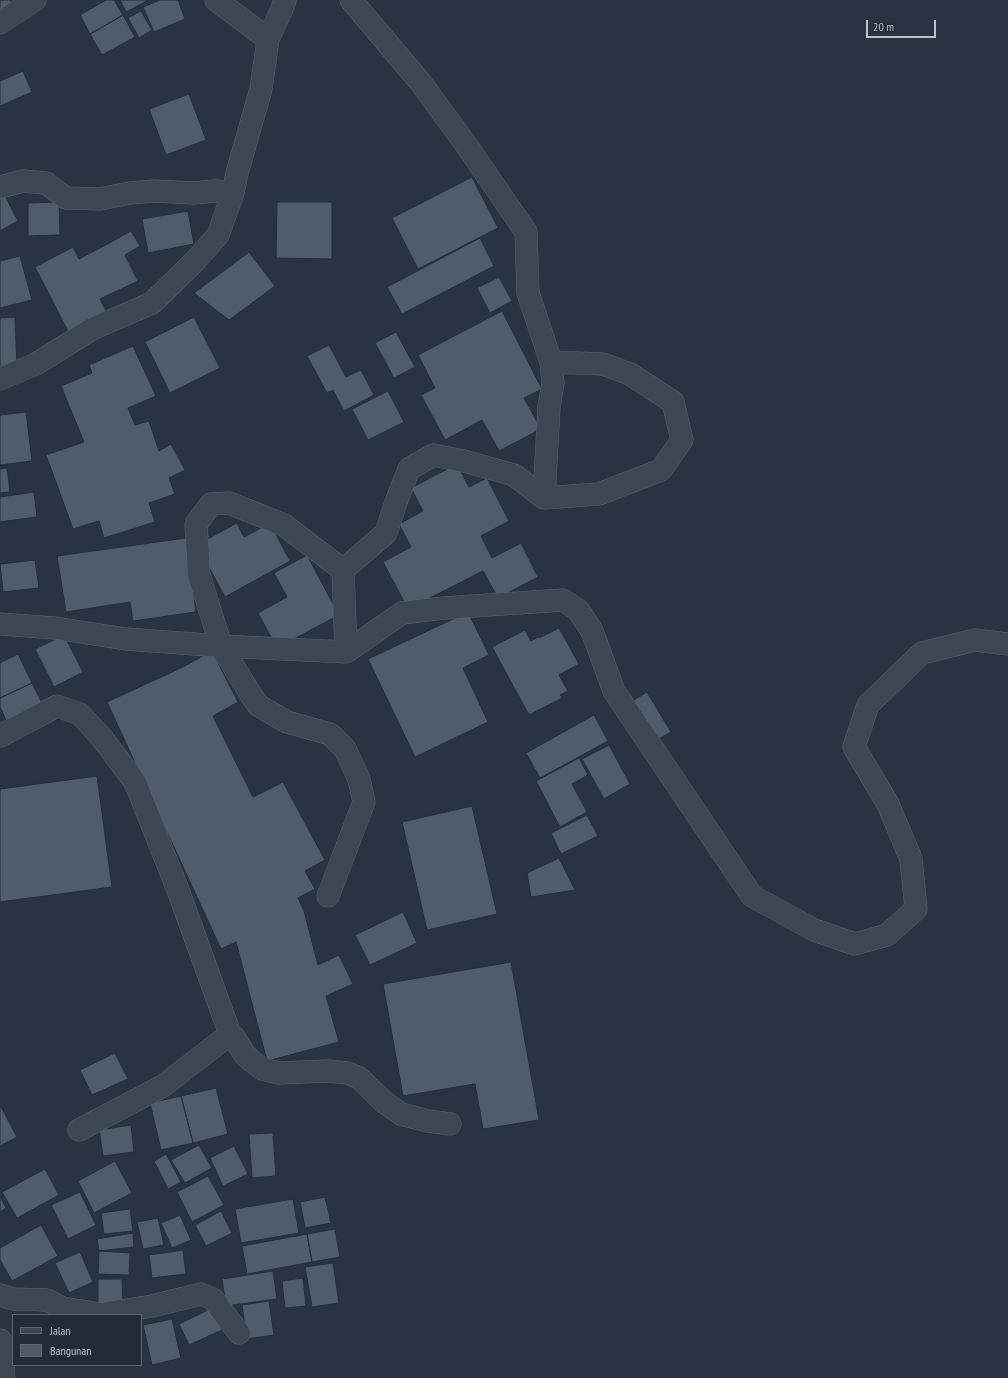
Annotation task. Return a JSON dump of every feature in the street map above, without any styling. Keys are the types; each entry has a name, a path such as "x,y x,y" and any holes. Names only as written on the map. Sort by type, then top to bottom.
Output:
{"street":[{"path":"0,24 35,0"},
{"path":"216,0 268,39"},
{"path":"0,379 36,364 92,329 152,303 195,261 218,235 233,193 237,173 261,89 268,39 285,0"},
{"path":"351,0 421,83 467,146 526,232 528,292 551,362 553,383 549,407 544,498"},
{"path":"0,188 23,181 46,183 66,198 73,199 100,199 130,193 154,191 193,193 215,191 233,193"},
{"path":"343,570 386,533 409,469 433,455 514,475 544,498 599,494 660,470 682,440 674,402 630,374 603,364 551,362"},
{"path":"328,896 364,802 359,779 345,749 330,734 286,722 259,706 220,646 199,575 196,524 211,504 229,503 284,525 343,570"},
{"path":"343,570 346,652"},
{"path":"0,624 56,628 126,639 220,646 346,652 402,613 444,608 563,600 578,610 592,631 614,691 752,896 814,930 855,944 887,935 916,909 912,859 888,804 854,748 868,705 922,653 975,640 1008,644"},
{"path":"0,736 57,706 80,714 102,738 135,782 178,890 230,1034 233,1036 245,1055 262,1069 279,1073 328,1071 348,1073 359,1078 384,1102 401,1114 428,1121 450,1124"},
{"path":"79,1130 163,1086 230,1034"},
{"path":"0,1295 13,1299 47,1300 62,1308 101,1314 152,1306 202,1294 213,1299 239,1333"},
{"path":"0,1340 4,1348 2,1378"}],"building":[{"path":"0,0 10,0 15,8 0,17"},
{"path":"106,0 114,0 123,15 90,34 80,15"},
{"path":"120,0 147,0 147,1 126,12"},
{"path":"160,0 178,0 185,19 154,32 143,7"},
{"path":"141,11 152,30 139,38 128,18"},
{"path":"123,15 135,37 102,55 90,34"},
{"path":"23,71 32,92 0,106 0,81"},
{"path":"189,94 206,140 166,155 149,109"},
{"path":"472,177 498,228 418,269 392,218"},
{"path":"4,194 18,221 0,231 0,196"},
{"path":"59,202 60,235 28,236 28,203"},
{"path":"277,202 332,202 332,259 276,258"},
{"path":"188,211 194,244 148,253 142,219"},
{"path":"131,231 140,246 125,255 138,281 100,299 107,313 69,333 35,267 73,247 79,259"},
{"path":"480,238 494,266 402,314 387,287"},
{"path":"249,252 275,286 229,320 194,293"},
{"path":"20,256 32,300 0,308 0,261"},
{"path":"499,277 512,301 490,313 477,288"},
{"path":"502,311 542,389 524,398 541,429 499,451 482,420 445,440 421,395 435,388 418,355"},
{"path":"15,317 17,367 0,368 0,318"},
{"path":"194,317 220,368 170,393 145,342"},
{"path":"396,332 415,367 394,378 375,343"},
{"path":"329,345 346,377 361,370 374,395 344,411 333,390 327,393 307,356"},
{"path":"133,346 156,396 128,408 135,425 149,421 159,451 171,444 185,470 169,478 175,494 149,503 155,522 104,538 99,521 73,529 46,455 84,442 61,386 92,373 89,365"},
{"path":"388,391 404,422 368,440 352,409"},
{"path":"26,412 32,461 0,465 0,415"},
{"path":"457,464 469,487 487,478 509,521 481,536 492,558 521,543 538,577 498,598 483,571 408,609 383,562 411,547 399,524 423,511 411,488"},
{"path":"7,468 10,492 0,493 0,469"},
{"path":"34,492 37,517 0,522 0,497"},
{"path":"237,523 244,537 270,523 290,561 225,597 204,558 200,543"},
{"path":"186,538 196,612 133,621 130,602 66,612 57,556"},
{"path":"307,555 339,615 277,648 258,613 287,597 274,573"},
{"path":"35,560 39,588 3,592 0,564"},
{"path":"468,612 489,655 463,668 488,722 415,757 368,659"},
{"path":"559,628 579,664 559,675 568,691 560,695 562,698 529,715 492,647 525,630 531,641"},
{"path":"64,635 83,672 54,687 35,649"},
{"path":"212,651 238,702 213,716 253,797 283,782 325,860 305,871 315,889 298,898 304,911 318,965 339,955 353,984 326,996 339,1042 267,1061 236,942 221,949 107,702 183,667"},
{"path":"18,654 32,683 0,698 0,663"},
{"path":"32,683 43,705 7,722 0,707 0,698"},
{"path":"647,692 671,732 652,743 629,703"},
{"path":"594,715 608,741 540,778 526,753"},
{"path":"609,745 630,784 604,799 582,759"},
{"path":"579,758 588,775 572,784 587,812 560,827 536,781"},
{"path":"97,776 112,887 0,902 0,789"},
{"path":"472,806 497,914 427,930 402,822"},
{"path":"587,815 598,836 561,854 551,833"},
{"path":"559,858 575,890 531,897 527,873"},
{"path":"403,912 417,943 370,965 355,935"},
{"path":"511,962 539,1120 483,1129 475,1084 403,1096 383,984"},
{"path":"115,1053 128,1079 92,1095 80,1070"},
{"path":"216,1088 228,1134 193,1143 181,1096"},
{"path":"181,1096 193,1143 161,1150 150,1103"},
{"path":"0,1105 17,1137 0,1146"},
{"path":"131,1125 134,1152 103,1156 99,1130"},
{"path":"273,1133 276,1176 252,1178 249,1134"},
{"path":"199,1145 212,1168 185,1183 171,1160"},
{"path":"234,1146 248,1174 223,1186 210,1158"},
{"path":"166,1154 181,1182 168,1189 154,1161"},
{"path":"115,1161 132,1193 94,1213 78,1181"},
{"path":"45,1169 59,1195 17,1218 2,1192"},
{"path":"208,1176 224,1205 192,1222 177,1192"},
{"path":"80,1192 96,1225 68,1239 51,1205"},
{"path":"0,1196 6,1208 0,1212"},
{"path":"325,1197 331,1223 305,1228 300,1202"},
{"path":"293,1199 299,1233 241,1243 235,1209"},
{"path":"130,1209 133,1231 104,1234 101,1213"},
{"path":"221,1211 232,1233 206,1246 195,1225"},
{"path":"180,1215 191,1240 172,1248 161,1223"},
{"path":"158,1218 164,1245 143,1249 137,1222"},
{"path":"41,1225 58,1256 12,1281 0,1260 0,1248"},
{"path":"335,1229 340,1257 312,1262 307,1234"},
{"path":"133,1233 134,1247 99,1251 97,1239"},
{"path":"307,1234 312,1262 247,1274 242,1246"},
{"path":"183,1250 186,1274 152,1278 149,1255"},
{"path":"99,1251 130,1253 129,1275 98,1274"},
{"path":"80,1252 93,1282 69,1293 55,1263"},
{"path":"333,1263 339,1303 312,1307 305,1267"},
{"path":"273,1271 277,1299 226,1306 222,1279"},
{"path":"303,1278 306,1306 285,1308 282,1281"},
{"path":"98,1279 122,1279 123,1304 98,1305"},
{"path":"269,1301 274,1335 247,1339 242,1305"},
{"path":"212,1308 222,1330 189,1345 179,1324"},
{"path":"172,1319 181,1358 152,1365 143,1325"}]}
